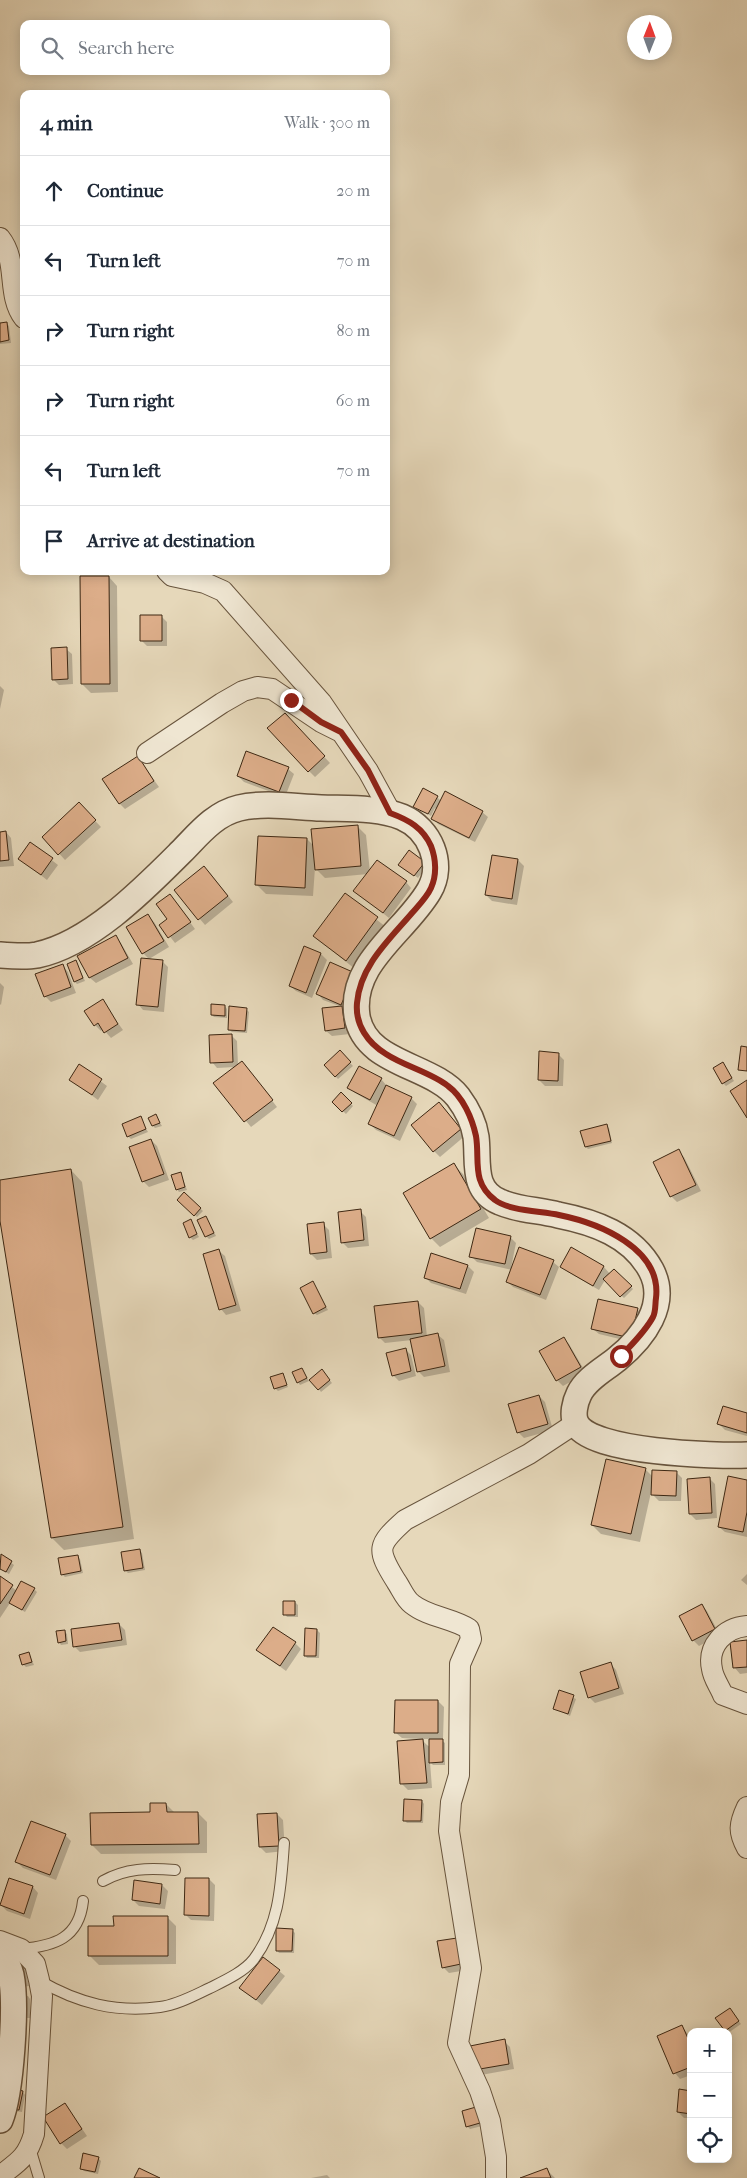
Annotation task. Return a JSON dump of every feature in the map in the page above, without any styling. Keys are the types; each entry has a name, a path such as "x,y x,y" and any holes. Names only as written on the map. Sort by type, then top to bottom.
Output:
{"street":[{"path":"0,238 10,256 15,304 20,312"},
{"path":"171,575 223,591 321,702 368,770 390,813"},
{"path":"147,753 222,703 243,691 257,687 272,689 321,722 341,732"},
{"path":"0,955 36,955 59,947 107,920 154,878 204,828 221,815 238,808 264,806 354,809 390,813 405,818 420,828 428,839 435,863 431,888 420,904 380,949 364,974 358,990 356,1011 359,1024 369,1041 385,1054 448,1086 460,1099 470,1115 476,1137 476,1170 483,1188 495,1201 514,1207 560,1215 609,1230 626,1240 652,1272 657,1290 654,1315 640,1336 621,1356 597,1374 580,1391 574,1410 576,1422 582,1431 600,1441 686,1455 747,1455"},
{"path":"496,2178 496,2157 490,2122 480,2091 458,2043 471,1968 449,1831 451,1802 459,1775 460,1664 471,1639 468,1629 460,1623 442,1618 411,1604 382,1556 382,1544 405,1520 530,1454 576,1422"},
{"path":"747,1626 722,1636 712,1650 712,1670 723,1695 747,1704"},
{"path":"747,1807 741,1820 740,1836 747,1848"},
{"path":"0,1941 35,1964 42,1996 34,2134 30,2148 22,2160 0,2176"},
{"path":"0,2120 6,2101 14,2007 11,1976 7,1962 11,1950"}],"lane":[{"path":"40,1980 65,1995 98,2006 131,2008 161,2007 188,1998 226,1981 253,1960 268,1934 280,1899 284,1843"},
{"path":"102,1881 118,1873 135,1869 175,1870"},
{"path":"11,1950 41,1948 73,1931 79,1921 83,1901"},
{"path":"30,2148 39,2178"}],"building":[{"path":"7,322 9,340 0,342 0,323"},
{"path":"80,576 109,576 110,684 81,684"},
{"path":"140,615 162,615 162,641 140,641"},
{"path":"67,647 68,679 52,680 51,648"},
{"path":"285,713 325,756 308,772 267,728"},
{"path":"246,751 289,767 279,792 237,776"},
{"path":"138,756 154,781 119,804 102,779"},
{"path":"423,788 438,796 428,814 413,807"},
{"path":"445,791 483,811 469,838 431,819"},
{"path":"79,802 96,820 58,855 42,837"},
{"path":"358,825 361,866 315,870 311,829"},
{"path":"6,831 9,860 0,861 0,832"},
{"path":"258,836 307,838 305,888 255,885"},
{"path":"30,842 53,858 41,875 18,859"},
{"path":"409,850 425,862 414,876 398,865"},
{"path":"492,855 518,859 512,899 485,895"},
{"path":"377,860 407,881 383,913 353,891"},
{"path":"204,866 228,896 198,920 174,890"},
{"path":"345,893 378,917 346,961 313,936"},
{"path":"170,894 191,922 168,938 159,925 167,919 156,904"},
{"path":"148,914 164,941 142,954 126,927"},
{"path":"116,935 128,958 89,978 77,956"},
{"path":"304,946 321,953 306,993 289,986"},
{"path":"141,958 163,960 158,1007 136,1005"},
{"path":"76,960 83,978 74,982 67,964"},
{"path":"330,962 355,973 341,1005 316,994"},
{"path":"63,964 71,987 44,997 35,974"},
{"path":"103,999 118,1024 104,1033 98,1023 94,1026 84,1011"},
{"path":"211,1004 225,1005 225,1016 211,1015"},
{"path":"229,1006 247,1008 245,1031 228,1030"},
{"path":"342,1006 345,1028 325,1031 322,1008"},
{"path":"232,1034 233,1062 210,1063 209,1035"},
{"path":"741,1046 747,1047 747,1071 738,1070"},
{"path":"340,1050 351,1062 335,1077 324,1065"},
{"path":"539,1051 559,1053 558,1081 538,1080"},
{"path":"242,1061 273,1100 244,1122 213,1083"},
{"path":"723,1062 732,1078 722,1084 713,1068"},
{"path":"79,1064 102,1079 92,1095 69,1080"},
{"path":"359,1066 382,1078 370,1100 347,1088"},
{"path":"747,1080 747,1118 730,1091"},
{"path":"386,1085 412,1097 394,1136 368,1124"},
{"path":"341,1092 352,1103 342,1112 332,1102"},
{"path":"439,1102 461,1129 433,1152 411,1125"},
{"path":"156,1114 160,1123 152,1126 148,1118"},
{"path":"141,1116 146,1129 127,1137 122,1124"},
{"path":"607,1124 611,1141 585,1147 580,1131"},
{"path":"151,1139 164,1174 142,1182 129,1147"},
{"path":"679,1149 696,1185 670,1197 653,1162"},
{"path":"454,1163 481,1209 430,1239 403,1193"},
{"path":"71,1169 123,1527 51,1538 0,1221 0,1180"},
{"path":"181,1172 185,1187 176,1190 171,1175"},
{"path":"184,1192 201,1208 194,1216 177,1200"},
{"path":"361,1209 364,1240 341,1243 338,1212"},
{"path":"206,1216 214,1233 205,1237 197,1220"},
{"path":"191,1219 197,1234 189,1238 183,1223"},
{"path":"324,1222 327,1252 310,1254 307,1224"},
{"path":"476,1228 511,1236 505,1264 469,1257"},
{"path":"519,1247 554,1260 540,1295 506,1282"},
{"path":"571,1247 604,1266 593,1286 560,1267"},
{"path":"219,1249 236,1305 219,1310 203,1254"},
{"path":"431,1253 468,1265 460,1289 424,1278"},
{"path":"614,1269 632,1286 620,1297 603,1279"},
{"path":"313,1281 326,1307 313,1314 300,1288"},
{"path":"598,1299 638,1308 631,1338 591,1329"},
{"path":"418,1301 422,1333 378,1338 374,1306"},
{"path":"438,1333 445,1366 417,1372 410,1339"},
{"path":"564,1337 581,1367 556,1381 539,1351"},
{"path":"406,1348 411,1371 392,1376 386,1353"},
{"path":"302,1368 307,1378 297,1383 292,1372"},
{"path":"322,1369 330,1380 318,1390 309,1380"},
{"path":"283,1373 287,1385 274,1389 270,1377"},
{"path":"539,1395 548,1424 517,1433 508,1404"},
{"path":"723,1406 747,1413 747,1433 717,1424"},
{"path":"606,1459 646,1468 631,1534 591,1525"},
{"path":"652,1470 677,1471 676,1496 651,1495"},
{"path":"728,1476 747,1480 747,1512 743,1532 718,1527"},
{"path":"710,1477 712,1513 689,1514 687,1479"},
{"path":"140,1549 143,1568 124,1571 121,1552"},
{"path":"1,1554 12,1561 6,1572 0,1569"},
{"path":"78,1555 81,1571 61,1575 58,1558"},
{"path":"0,1576 13,1585 0,1604"},
{"path":"21,1581 35,1588 22,1610 9,1603"},
{"path":"283,1601 295,1601 295,1615 283,1615"},
{"path":"702,1604 715,1629 692,1641 679,1616"},
{"path":"119,1623 122,1640 73,1647 71,1629"},
{"path":"273,1627 296,1642 280,1666 256,1650"},
{"path":"305,1628 317,1629 316,1656 304,1656"},
{"path":"65,1630 66,1641 58,1643 56,1631"},
{"path":"747,1640 747,1667 733,1668 730,1642"},
{"path":"29,1652 32,1662 22,1665 19,1655"},
{"path":"611,1662 619,1688 588,1698 580,1672"},
{"path":"559,1690 574,1695 568,1714 553,1709"},
{"path":"395,1700 438,1700 438,1733 394,1733"},
{"path":"423,1739 427,1783 400,1784 397,1741"},
{"path":"429,1739 443,1739 443,1762 429,1763"},
{"path":"404,1799 422,1800 421,1821 403,1821"},
{"path":"150,1803 166,1803 167,1812 198,1812 199,1844 91,1845 90,1813 150,1812"},
{"path":"277,1813 279,1846 259,1847 257,1814"},
{"path":"31,1821 66,1834 50,1875 15,1862"},
{"path":"9,1878 33,1886 24,1914 0,1905"},
{"path":"185,1878 209,1878 209,1916 184,1915"},
{"path":"134,1880 162,1884 160,1904 132,1900"},
{"path":"113,1916 168,1916 168,1956 88,1956 88,1926 114,1926"},
{"path":"276,1928 293,1929 292,1951 276,1951"},
{"path":"457,1938 461,1964 442,1968 437,1941"},
{"path":"263,1957 280,1970 256,2000 239,1988"},
{"path":"730,2008 739,2021 729,2028 723,2028 715,2018"},
{"path":"682,2025 687,2036 687,2069 673,2074 657,2036"},
{"path":"505,2039 509,2064 474,2070 470,2046"},
{"path":"16,2089 23,2091 19,2110 12,2109"},
{"path":"679,2089 687,2090 687,2113 677,2112"},
{"path":"65,2103 82,2129 60,2144 43,2117"},
{"path":"476,2107 480,2123 466,2127 462,2111"},
{"path":"83,2153 99,2157 95,2172 80,2169"},
{"path":"139,2168 160,2178 134,2178"},
{"path":"547,2168 551,2178 520,2178"}],"route":[{"path":"291,700 306,713 341,732 368,770 390,813 405,818 420,828 428,839 433,851 435,863 431,888 420,904 380,949 364,974 358,990 356,1011 359,1024 369,1041 385,1054 448,1086 460,1099 470,1115 476,1137 476,1170 483,1188 495,1201 514,1207 560,1215 609,1230 626,1240 640,1255 652,1272 657,1290 654,1315 640,1336 621,1356"}]}
